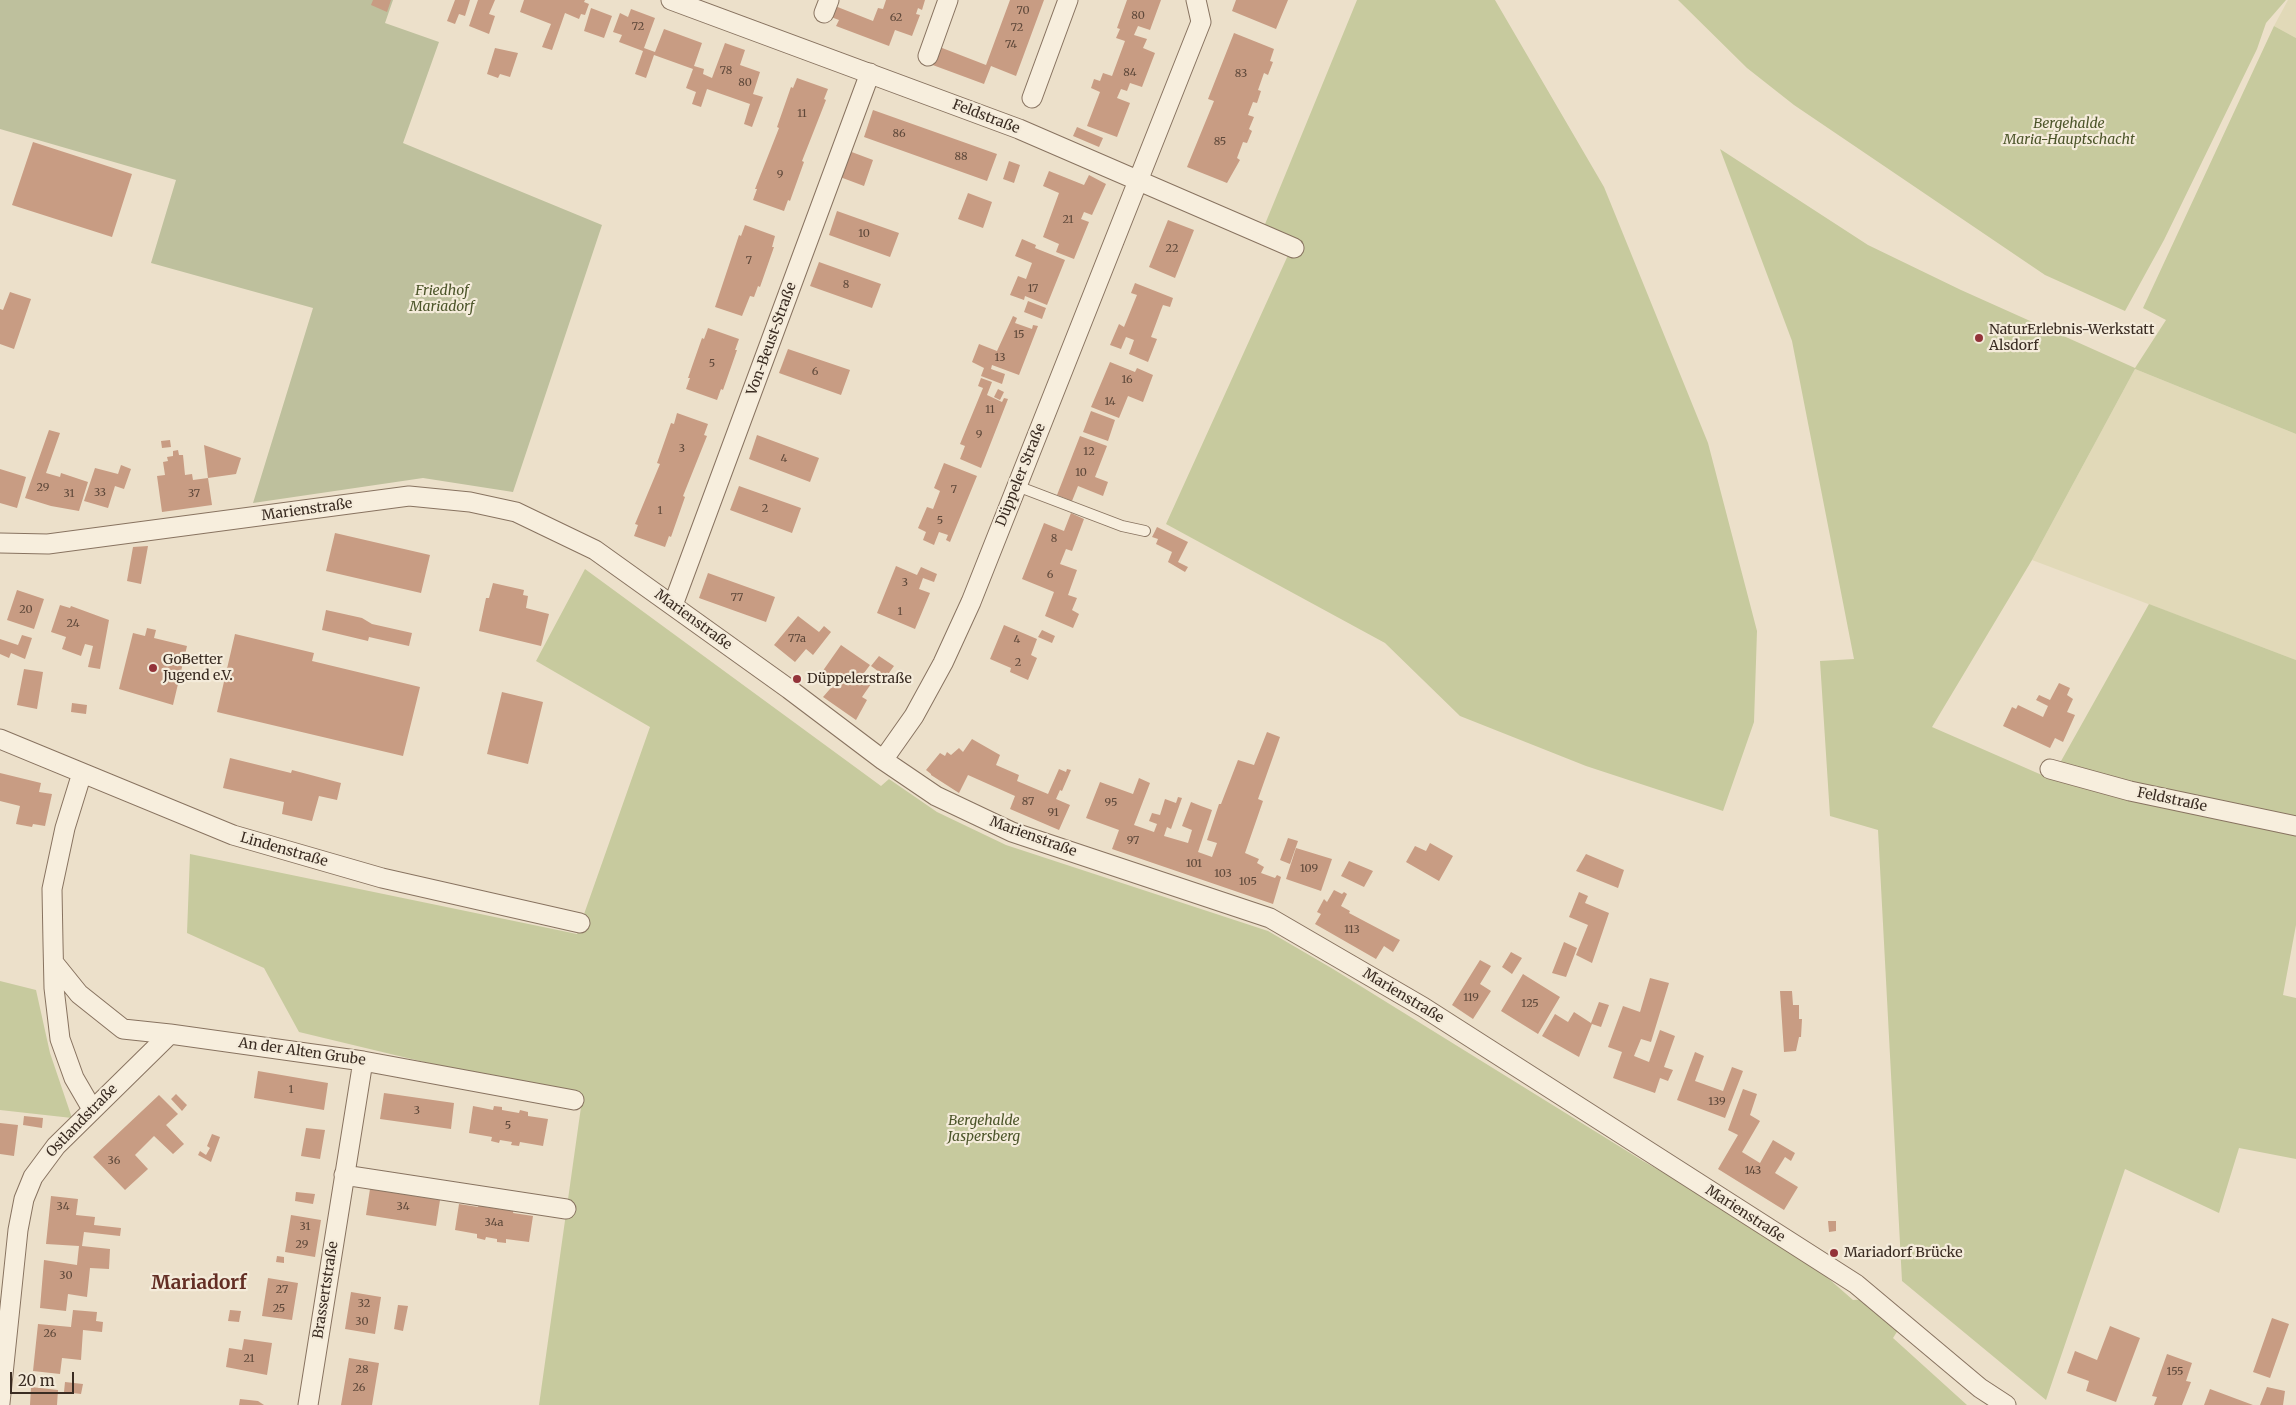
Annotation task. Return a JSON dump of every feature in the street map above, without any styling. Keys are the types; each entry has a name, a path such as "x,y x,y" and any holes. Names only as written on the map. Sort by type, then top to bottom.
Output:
{"street":[{"name":"Feldstraße","path":"672,0 1019,129 1294,248"},
{"path":"928,56 948,0"},
{"path":"1032,98 1068,0"},
{"name":"Düppeler Straße","path":"883,760 914,716 943,663 971,602 1201,22 1196,0"},
{"name":"Von-Beust-Straße","path":"673,605 870,74"},
{"name":"Marienstraße","path":"0,543 48,544 408,496 470,502 516,512 595,550 673,605 883,760 936,796 1012,832 1270,918 1423,1007 1856,1284 1980,1388 2006,1405"},
{"name":"Lindenstraße","path":"0,739 233,835 382,878 580,923"},
{"name":"Feldstraße","path":"2050,769 2130,791 2296,826"},
{"path":"82,773 64,828 52,888 54,988 60,1039 74,1078 92,1109"},
{"name":"An der Alten Grube","path":"54,963 79,994 123,1029 363,1061 574,1100"},
{"name":"Ostlandstraße","path":"0,1403 18,1230 24,1199 32,1177 56,1146 170,1034"},
{"name":"Brassertstraße","path":"308,1405 363,1061"},
{"path":"344,1174 566,1209"}],"lane":[{"path":"1017,486 1122,526 1145,531"}],"shaded area":[{"path":"2288,0 2296,0 2296,38 2274,26"},
{"path":"2135,369 2296,434 2296,660 2032,560"}],"green space":[{"name":"Friedhof Mariadorf","path":"0,0 393,0 385,23 439,42 403,143 602,225 513,492 423,478 253,503 313,308 151,263 176,180 0,129"},
{"path":"1357,0 1495,0 1604,187 1708,443 1757,631 1754,722 1723,811 1586,766 1460,716 1385,643 1166,524 1294,242 1263,229"},
{"name":"Bergehalde Maria-Hauptschacht","path":"1678,0 2286,0 2266,23 2257,49 2164,240 2125,311 2045,275 1794,105 1747,68"},
{"path":"2274,26 2296,38 2296,434 2135,369 2032,560 1932,727 2051,779 2149,604 2296,660 2296,925 2283,995 2296,998 2296,1159 2239,1148 2219,1213 2125,1169 2046,1400 1902,1281 1878,830 1830,816 1820,661 1854,659 1792,341 1720,149 1868,245 1961,290 2135,368 2166,320 2143,308"},
{"name":"Bergehalde Jaspersberg","path":"585,569 881,786 889,779 937,812 1006,845 1268,931 1333,969 1643,1161 1756,1225 1813,1265 1853,1300 1870,1299 1900,1327 1893,1338 1967,1405 539,1405 582,1100 299,1032 264,968 187,933 190,854 577,934 650,727 536,661"},
{"path":"0,981 36,990 50,1053 72,1118 0,1110"}],"building":[{"path":"373,0 391,0 387,12 371,5"},
{"path":"455,0 470,0 465,16 459,14 455,24 447,21"},
{"path":"478,0 495,0 489,14 495,16 489,34 469,26"},
{"path":"524,0 585,0 584,2 589,4 585,15 581,14 579,19 565,13 552,50 542,47 551,24 520,12"},
{"path":"886,0 925,0 922,10 918,8 916,14 920,15 912,36 895,30 889,46 836,26 839,20 831,17 835,6 873,21 878,8 883,9"},
{"path":"1010,0 1044,0 1016,76 991,66 984,84 930,64 937,46 986,65"},
{"path":"1127,0 1161,0 1150,30 1138,26 1134,35 1147,39 1143,48 1155,53 1142,87 1130,83 1127,91 1121,89 1117,98 1130,103 1117,137 1087,126 1100,92 1091,88 1094,79 1100,81 1103,73 1112,76 1125,41 1116,38 1120,29 1117,28"},
{"path":"1236,0 1288,0 1276,29 1232,11"},
{"path":"591,8 612,16 604,38 584,31"},
{"path":"631,9 655,18 644,48 655,52 664,29 702,43 694,66 704,69 703,74 712,78 725,43 745,50 740,65 760,72 753,94 763,97 752,127 744,124 750,104 707,89 701,107 692,104 696,92 686,88 693,69 654,55 646,78 635,74 643,51 619,42 622,35 613,32 620,13 628,17"},
{"path":"1234,33 1274,49 1270,61 1273,62 1268,75 1264,73 1258,90 1261,91 1257,103 1253,102 1248,115 1254,117 1249,129 1252,131 1247,143 1243,142 1237,158 1240,160 1227,183 1187,167 1214,101 1208,99"},
{"path":"495,48 518,53 510,77 500,74 498,78 487,74"},
{"path":"797,78 828,89 824,99 826,100 802,161 804,162 790,201 788,200 784,211 753,200 757,189 755,189 779,128 777,127 791,87 793,88"},
{"path":"873,110 997,154 987,181 864,137"},
{"path":"1077,127 1103,138 1099,147 1073,136"},
{"path":"33,142 132,174 112,237 12,205"},
{"path":"849,151 873,160 864,186 840,177"},
{"path":"1009,161 1020,165 1014,183 1003,179"},
{"path":"1049,171 1084,185 1089,175 1106,184 1092,215 1084,212 1081,219 1089,222 1074,259 1056,252 1059,244 1043,237 1059,193 1043,186"},
{"path":"968,193 992,202 983,228 958,219"},
{"path":"837,211 899,233 890,257 829,235"},
{"path":"1168,220 1194,230 1175,278 1149,267"},
{"path":"745,225 775,236 772,247 774,247 760,287 758,286 754,297 750,296 742,316 715,307 739,235 741,236"},
{"path":"1022,239 1036,245 1035,248 1065,260 1047,305 1025,296 1024,300 1010,295 1018,276 1026,279 1032,263 1015,256"},
{"path":"819,262 881,284 872,308 810,286"},
{"path":"1135,283 1173,298 1170,307 1163,305 1161,310 1151,337 1157,339 1148,362 1129,354 1134,340 1126,337 1121,349 1110,345 1119,324 1124,327 1137,295 1131,293"},
{"path":"10,292 31,299 14,349 0,344 0,309 3,310"},
{"path":"1028,301 1046,308 1042,319 1024,312"},
{"path":"1013,316 1017,318 1015,323 1032,329 1033,325 1038,326 1019,375 992,365 991,369 1005,374 1002,384 981,376 984,368 972,362 979,344 997,351"},
{"path":"708,328 739,339 723,390 721,389 717,400 686,389 702,338 704,339"},
{"path":"788,349 850,370 841,395 779,373"},
{"path":"1110,362 1135,372 1137,368 1153,375 1143,402 1128,396 1119,418 1091,407"},
{"path":"981,378 992,382 987,395 1002,402 1004,398 1008,399 981,468 960,459 965,446 960,444 983,388 978,386"},
{"path":"998,389 1004,392 1000,400 994,397"},
{"path":"1091,411 1115,420 1108,441 1083,432"},
{"path":"677,413 708,424 704,435 707,436 683,496 685,497 671,537 669,536 665,547 634,536 638,525 635,524 660,464 657,463 671,423 674,424"},
{"path":"49,430 60,433 46,473 60,477 61,473 88,482 79,511 51,506 25,498"},
{"path":"757,435 819,458 810,482 749,459"},
{"path":"1080,436 1107,446 1095,477 1108,482 1103,496 1078,486 1072,501 1057,495"},
{"path":"170,440 171,447 162,448 161,441"},
{"path":"204,445 241,458 236,474 208,478"},
{"path":"178,450 179,455 183,455 185,475 192,474 193,480 208,478 212,505 162,512 157,476 165,475 163,462 168,461 167,457 173,456 173,451"},
{"path":"944,463 977,476 950,542 946,540 948,535 939,532 934,545 923,540 926,532 918,528 927,507 933,509 940,491 934,488"},
{"path":"121,465 131,469 124,489 115,486 108,508 84,501 95,468 118,474"},
{"path":"0,469 26,477 17,508 0,503"},
{"path":"739,486 801,508 792,533 730,510"},
{"path":"1071,513 1084,519 1072,551 1066,549 1060,564 1077,570 1068,595 1077,598 1072,610 1079,614 1073,628 1045,616 1054,592 1022,579 1044,523 1064,531"},
{"path":"1157,527 1188,542 1178,562 1188,567 1185,572 1168,562 1172,552 1156,544 1158,539 1152,537"},
{"path":"335,533 430,555 421,593 326,571"},
{"path":"148,546 141,584 127,581 133,547"},
{"path":"896,566 917,575 921,567 937,574 934,582 923,578 919,589 930,593 915,629 877,613"},
{"path":"708,573 775,597 766,622 699,598"},
{"path":"493,583 524,590 523,595 528,596 526,608 549,614 541,646 479,631 486,598 489,598"},
{"path":"17,590 44,599 34,629 7,620"},
{"path":"60,605 70,608 71,606 109,620 100,669 88,667 93,646 85,644 81,656 62,649 66,637 51,632"},
{"path":"326,610 362,618 372,624 412,633 409,646 369,637 368,641 322,630"},
{"path":"798,616 819,632 824,626 831,632 813,655 806,649 795,662 774,645"},
{"path":"1004,625 1037,639 1031,655 1037,658 1028,680 1010,672 1011,668 990,659"},
{"name":"GoBetter Jugend e.V.","path":"147,628 156,630 154,638 187,646 173,705 119,689 133,633 145,636"},
{"path":"1042,630 1055,636 1052,643 1038,637"},
{"path":"235,634 314,653 312,661 420,687 403,756 217,712"},
{"path":"22,635 32,638 25,659 11,653 9,658 0,654 0,639 18,645"},
{"path":"841,645 870,665 861,677 871,684 862,697 867,700 856,720 823,697 836,682 822,672"},
{"path":"879,656 894,666 886,677 871,666"},
{"path":"24,669 43,672 37,709 17,705"},
{"path":"2059,683 2070,688 2067,695 2073,699 2067,712 2075,715 2063,742 2055,738 2050,748 2003,726 2012,707 2016,709 2018,705 2043,717 2048,706 2036,700 2039,695 2050,700"},
{"path":"502,692 543,702 528,764 487,754"},
{"path":"72,703 87,705 86,714 71,712"},
{"path":"1267,732 1280,737 1258,799 1263,801 1245,853 1259,859 1257,863 1264,867 1261,873 1275,878 1277,875 1281,877 1273,904 1112,849 1119,830 1086,818 1100,782 1133,794 1139,778 1150,783 1134,825 1154,832 1157,824 1149,821 1152,813 1160,815 1165,799 1176,803 1178,797 1182,798 1171,829 1167,827 1164,836 1188,843 1192,830 1182,826 1191,802 1212,810 1198,852 1212,857 1217,843 1207,840 1219,804 1221,804 1238,760 1254,765"},
{"path":"972,739 1000,755 996,765 1019,775 1017,781 1048,794 1059,769 1066,772 1067,769 1071,770 1062,791 1060,790 1056,799 1070,805 1059,830 1010,809 1015,796 968,775 959,793 926,770 940,753 945,756 947,752 951,755 959,748 963,752"},
{"path":"230,758 291,773 292,770 341,783 337,800 319,796 312,821 282,814 284,802 223,788"},
{"path":"0,773 41,783 39,792 52,794 45,826 33,824 32,827 16,824 20,806 0,801"},
{"path":"1288,838 1298,841 1290,864 1280,860"},
{"path":"1430,843 1453,856 1439,881 1406,862 1415,846 1426,851"},
{"path":"1296,848 1332,859 1321,891 1286,879"},
{"path":"1586,854 1624,870 1618,888 1576,871"},
{"path":"1349,861 1373,871 1364,887 1341,876"},
{"path":"1334,890 1347,894 1341,906 1350,911 1349,913 1400,940 1393,952 1384,946 1376,959 1315,924 1321,914 1317,912 1324,899 1327,902"},
{"path":"1579,892 1588,896 1585,903 1609,913 1592,963 1576,955 1588,925 1569,917"},
{"path":"1564,942 1577,948 1566,977 1552,973"},
{"path":"1511,952 1522,958 1512,974 1502,967"},
{"path":"1480,960 1491,966 1480,984 1491,991 1473,1019 1452,1005"},
{"path":"1523,974 1560,997 1538,1034 1501,1011"},
{"path":"1650,978 1669,983 1651,1042 1641,1039 1634,1056 1649,1062 1660,1030 1675,1036 1664,1067 1673,1070 1668,1081 1660,1078 1655,1093 1613,1078 1622,1052 1608,1047 1623,1006 1640,1012"},
{"path":"1780,991 1792,991 1793,1005 1799,1005 1799,1019 1802,1019 1801,1037 1799,1037 1796,1051 1784,1052"},
{"path":"1599,1002 1609,1005 1601,1027 1592,1024 1579,1057 1542,1036 1555,1014 1568,1022 1574,1012 1591,1023"},
{"path":"1695,1052 1704,1056 1695,1081 1723,1091 1732,1067 1743,1071 1725,1118 1677,1100"},
{"path":"258,1071 328,1083 324,1110 254,1098"},
{"path":"1743,1089 1757,1094 1750,1115 1760,1121 1742,1152 1760,1163 1773,1140 1795,1153 1791,1161 1785,1157 1775,1173 1798,1187 1784,1210 1718,1169 1738,1135 1728,1130"},
{"path":"384,1093 454,1103 451,1129 380,1119"},
{"path":"176,1094 187,1105 182,1111 171,1099"},
{"path":"159,1095 178,1114 166,1125 184,1144 173,1154 154,1136 135,1155 148,1169 125,1190 93,1157"},
{"path":"473,1106 493,1110 494,1106 502,1107 502,1110 519,1113 520,1110 528,1112 528,1116 548,1119 543,1146 520,1142 519,1146 511,1145 512,1142 500,1140 499,1143 491,1141 492,1137 469,1133"},
{"path":"24,1116 43,1118 42,1128 23,1125"},
{"path":"0,1123 18,1125 14,1156 0,1154"},
{"path":"306,1128 325,1130 320,1159 301,1156"},
{"path":"212,1134 220,1137 211,1162 198,1155 200,1151 206,1155 210,1148 207,1146"},
{"path":"370,1189 440,1200 436,1226 366,1215"},
{"path":"296,1192 315,1194 313,1204 295,1201"},
{"path":"51,1196 78,1199 76,1215 95,1217 94,1225 121,1228 120,1236 84,1232 82,1246 110,1249 109,1269 90,1268 87,1297 68,1294 66,1311 40,1308 44,1260 77,1265 79,1246 46,1244"},
{"path":"479,1203 487,1204 486,1207 505,1210 505,1207 514,1208 513,1213 533,1216 529,1242 506,1239 506,1243 497,1242 497,1239 486,1237 485,1240 477,1238 477,1234 455,1230 459,1204 478,1207"},
{"path":"291,1215 321,1220 315,1257 285,1252"},
{"path":"1828,1221 1836,1221 1836,1231 1829,1232"},
{"path":"277,1256 284,1257 284,1263 276,1262"},
{"path":"268,1278 298,1283 292,1320 262,1316"},
{"path":"351,1292 381,1297 375,1334 345,1329"},
{"path":"398,1305 408,1306 403,1331 394,1329"},
{"path":"73,1310 97,1312 96,1321 103,1322 102,1332 83,1330 81,1360 62,1358 60,1374 33,1371 38,1324 71,1327"},
{"path":"230,1310 241,1311 239,1322 228,1321"},
{"path":"2272,1318 2289,1324 2270,1378 2253,1372"},
{"path":"2110,1326 2140,1338 2116,1402 2086,1391 2089,1381 2067,1373 2075,1351 2097,1360"},
{"path":"244,1339 272,1343 267,1375 226,1367 229,1348 242,1350"},
{"path":"2167,1354 2192,1363 2186,1381 2191,1382 2182,1405 2154,1405 2157,1397 2152,1396"},
{"path":"349,1358 379,1363 372,1405 341,1405"},
{"path":"65,1382 83,1384 81,1394 64,1392"},
{"path":"31,1387 58,1390 57,1405 30,1405"},
{"path":"2267,1387 2285,1391 2283,1405 2260,1405"},
{"path":"2210,1389 2253,1405 2204,1405"},
{"path":"240,1399 258,1401 264,1405 239,1405"}],"place":[{"name":"NaturErlebnis-Werkstatt Alsdorf","path":"1979,338"},
{"name":"GoBetter Jugend e.V.","path":"153,668"},
{"name":"Düppelerstraße","path":"797,679"},
{"name":"Mariadorf Brücke","path":"1834,1253"}],"district":[{"name":"Mariadorf","path":"199,1284"}]}
